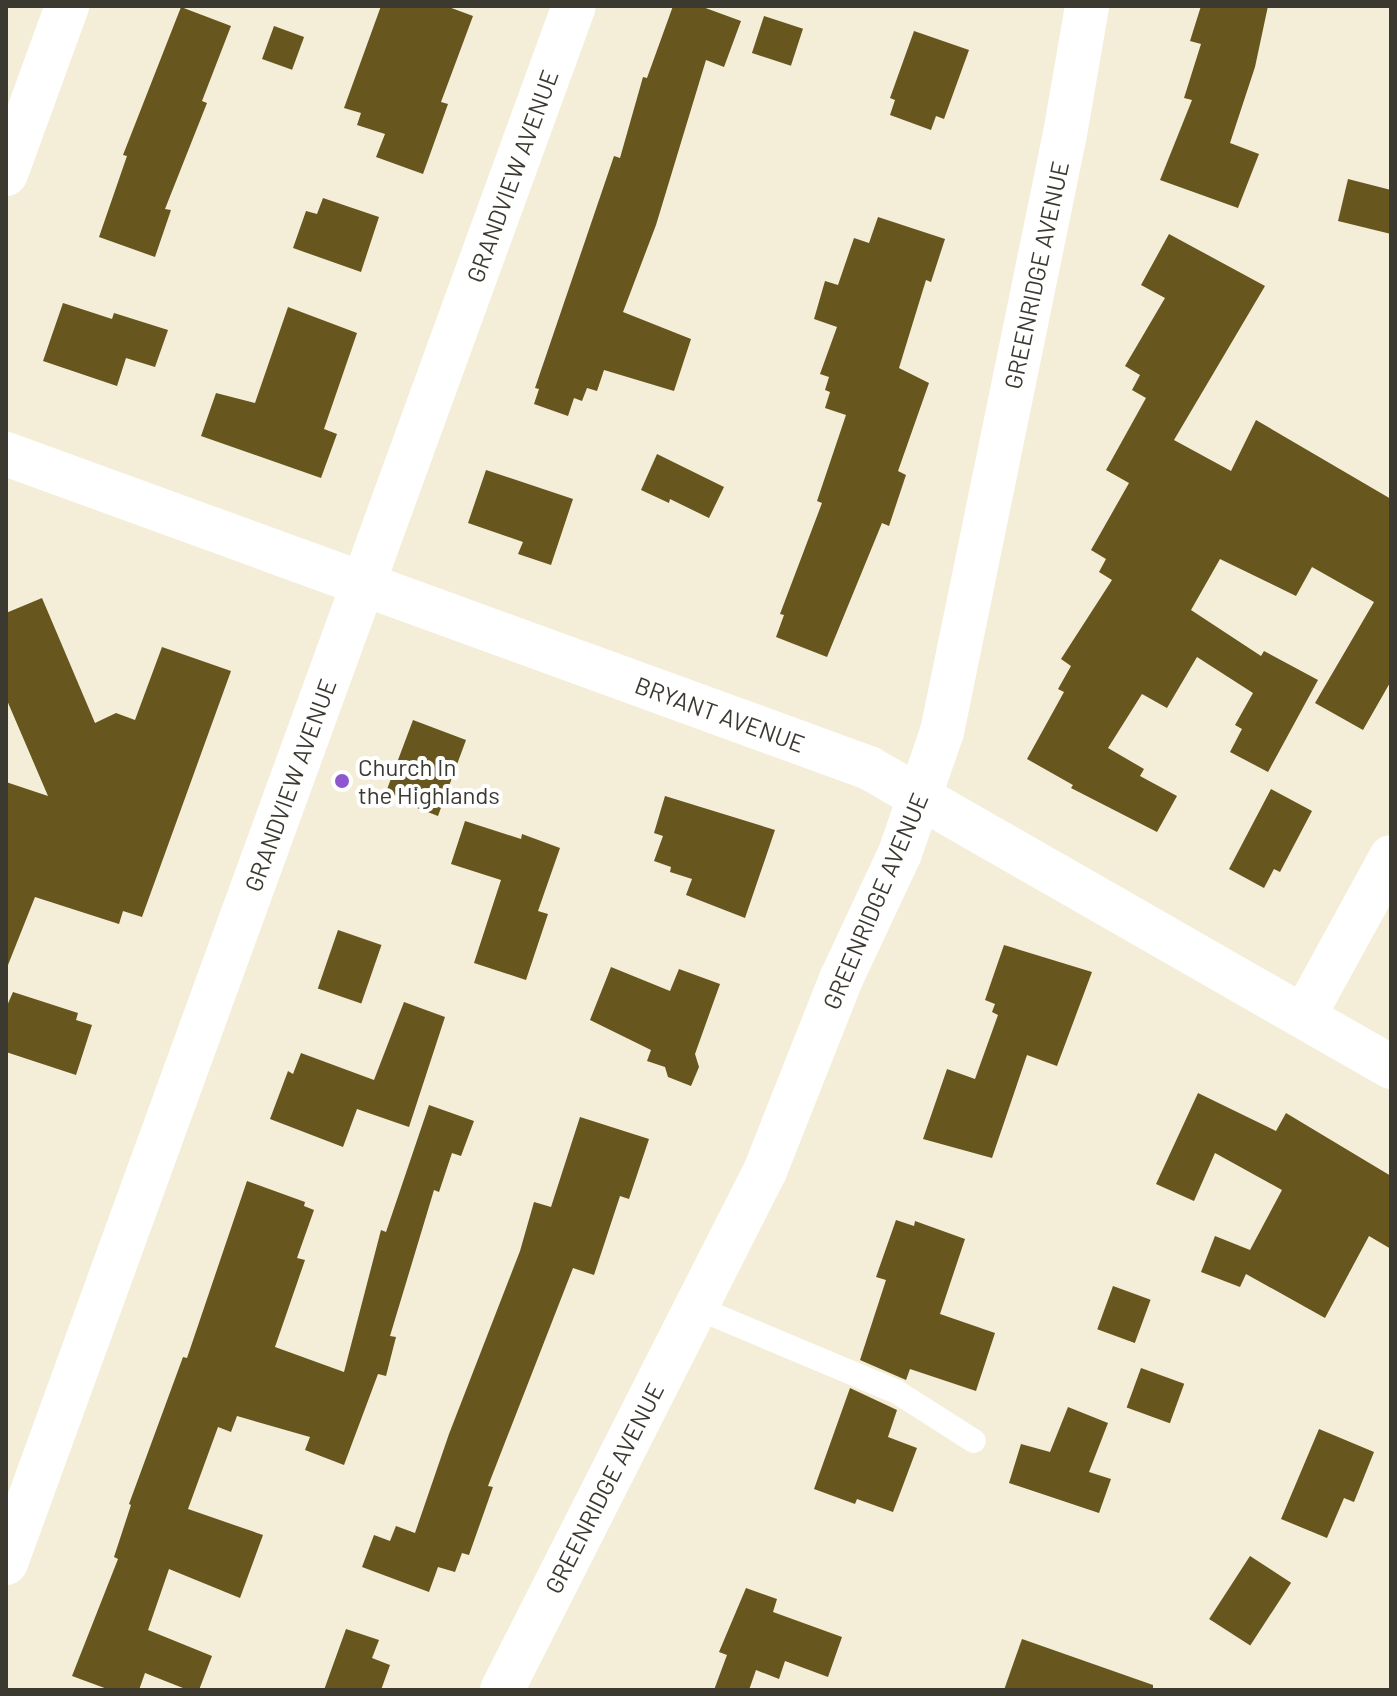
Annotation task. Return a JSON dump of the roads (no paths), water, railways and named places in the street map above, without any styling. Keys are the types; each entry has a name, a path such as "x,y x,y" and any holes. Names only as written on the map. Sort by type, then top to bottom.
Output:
{"street":[{"path":"6,174 67,6"},
{"name":"GRANDVIEW AVENUE","path":"6,1563 574,6"},
{"name":"GREENRIDGE AVENUE","path":"502,1690 765,1171 842,977 900,853 920,798 942,732 1065,134 1087,6"},
{"name":"BRYANT AVENUE","path":"6,454 869,768 1391,1067"},
{"path":"1304,1016 1391,857"}],"lane":[{"path":"695,1307 897,1392 974,1441"}],"place":[{"name":"Church In the Highlands","path":"342,781"}]}
